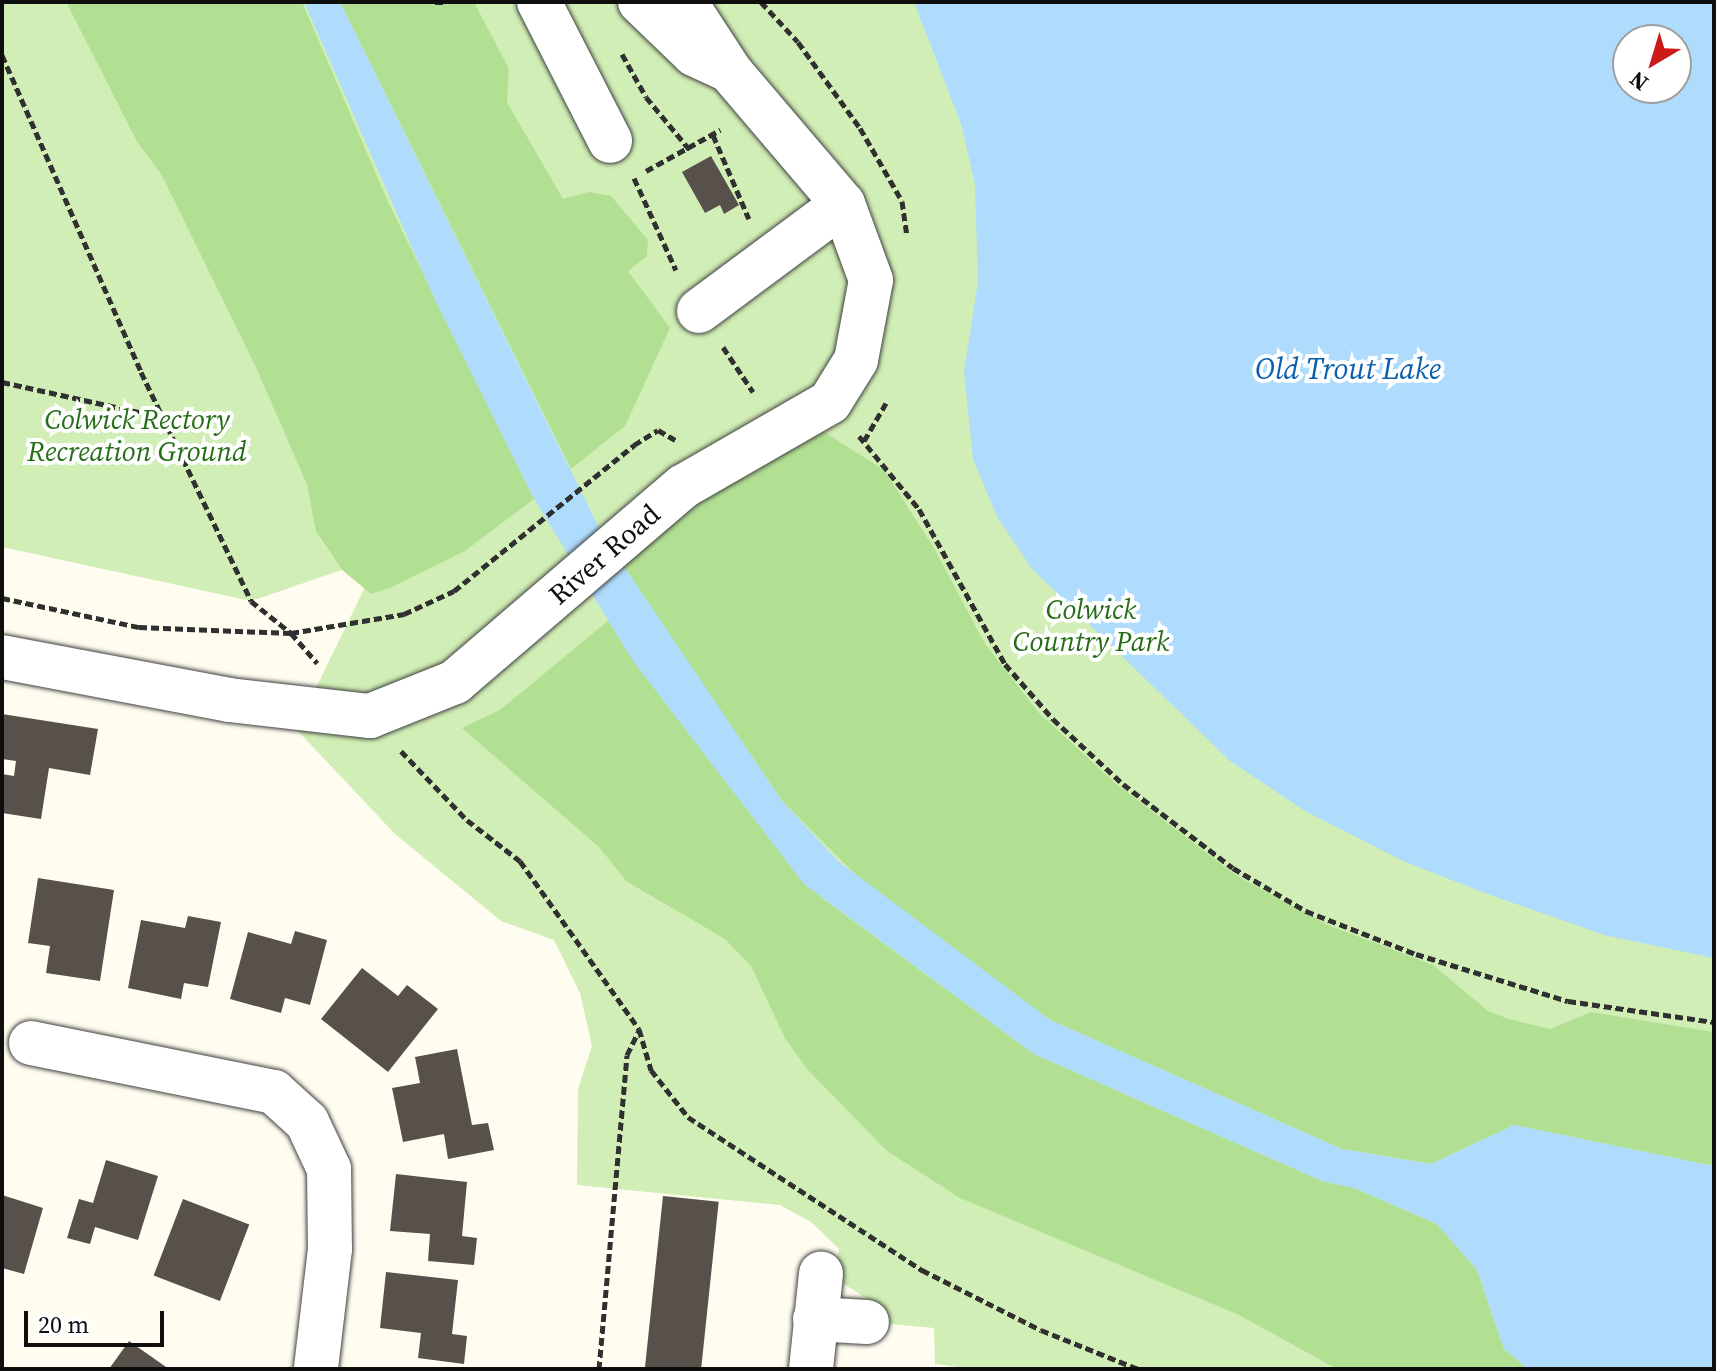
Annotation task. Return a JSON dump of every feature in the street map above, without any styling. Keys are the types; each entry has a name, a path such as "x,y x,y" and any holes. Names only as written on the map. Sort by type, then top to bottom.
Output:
{"street":[{"path":"539,2 610,141"},
{"name":"River Road","path":"2,657 229,700 370,716 455,682 684,486 830,402 856,360 871,280 843,204 730,71 694,54 660,9"},
{"path":"699,311 770,255 843,204"},
{"path":"31,1043 274,1092 307,1122 329,1169 330,1249 316,1369"},
{"path":"811,1369 821,1274"},
{"path":"815,1319 867,1322"}],"path":[{"path":"435,2 447,2"},
{"path":"618,47 646,97 690,150 634,177 644,210 699,311 759,400"},
{"path":"2,55 162,417 251,601 291,633 467,820 520,861 639,1029 651,1070 688,1117 715,1138 922,1270 1041,1330 1138,1369"},
{"path":"713,135 747,215 770,255"},
{"path":"2,382 162,417"},
{"path":"830,402 919,509 1005,664 1053,719 1123,784 1233,868 1306,911 1416,954 1568,1001 1714,1022"},
{"path":"2,598 139,627 291,633 404,614 454,591 634,445"},
{"path":"599,1369 627,1055 639,1029"}],"green space":[{"name":"Colwick Rectory Recreation Ground","path":"2,2 66,2 137,142 161,174 257,370 307,485 320,539 342,570 251,601 2,547"},
{"path":"66,2 302,2 389,204 534,499 465,551 392,587 371,594 342,570 316,532 307,485 257,370 161,174 137,142"},
{"name":"Colwick Country Park","path":"257,2 1714,2 1714,1369 974,1369 935,1364 934,1328 878,1323 878,1306 835,1278 839,1249 811,1222 780,1205 577,1185 578,1089 592,1046 580,993 554,940 501,921 395,834 296,729 383,550"},
{"path":"340,2 474,2 509,69 507,102 563,199 589,192 611,196 648,240 647,256 628,271 670,328 625,426 571,469"},
{"path":"821,430 884,470 934,548 985,644 1038,712 1115,783 1237,876 1328,925 1433,965 1488,1011 1509,1019 1550,1029 1591,1012 1714,1032 1714,1166 1514,1125 1431,1164 1342,1149 1050,1020 867,886 782,801 622,564 723,484"},
{"path":"609,620 654,688 800,878 822,898 1034,1054 1322,1181 1354,1188 1437,1224 1477,1270 1504,1349 1528,1369 1337,1369 1239,1315 960,1198 887,1151 807,1069 785,1038 751,966 725,939 626,881 600,848 462,728 500,710"}],"water":[{"path":"304,2 340,2 602,534 782,801 838,861 1050,1020 1342,1149 1431,1164 1514,1125 1714,1166 1714,1369 1528,1369 1504,1349 1477,1270 1437,1224 1354,1188 1322,1181 1034,1054 804,884 633,661 534,499 435,300"},
{"name":"Old Trout Lake","path":"914,2 1714,2 1714,958 1604,935 1482,892 1403,861 1305,811 1230,761 1032,569 997,517 973,459 964,371 978,282 975,184 961,124"}],"building":[{"path":"711,156 739,205 724,214 720,205 705,213 682,172"},
{"path":"2,714 98,729 90,775 49,768 41,819 2,813 2,774 14,776 16,761 2,759"},
{"path":"38,878 114,890 100,981 46,973 50,946 28,943"},
{"path":"188,916 221,922 208,987 184,983 181,999 128,988 141,920 185,928"},
{"path":"295,931 327,940 310,1005 285,998 281,1013 230,999 248,932 291,944"},
{"path":"362,968 398,996 407,985 438,1009 388,1072 321,1019"},
{"path":"457,1049 472,1125 488,1123 494,1150 448,1159 444,1134 403,1142 392,1088 420,1083 415,1057"},
{"path":"106,1160 158,1176 138,1240 95,1227 90,1244 67,1238 79,1199 93,1203"},
{"path":"396,1174 467,1182 462,1236 477,1238 474,1265 428,1261 430,1234 390,1231"},
{"path":"2,1195 43,1208 24,1274 2,1268"},
{"path":"663,1196 719,1202 701,1369 645,1369"},
{"path":"183,1199 249,1224 220,1301 154,1276"},
{"path":"386,1272 458,1280 452,1334 467,1336 464,1364 418,1358 421,1333 380,1328"},
{"path":"129,1341 169,1369 109,1369"}]}
